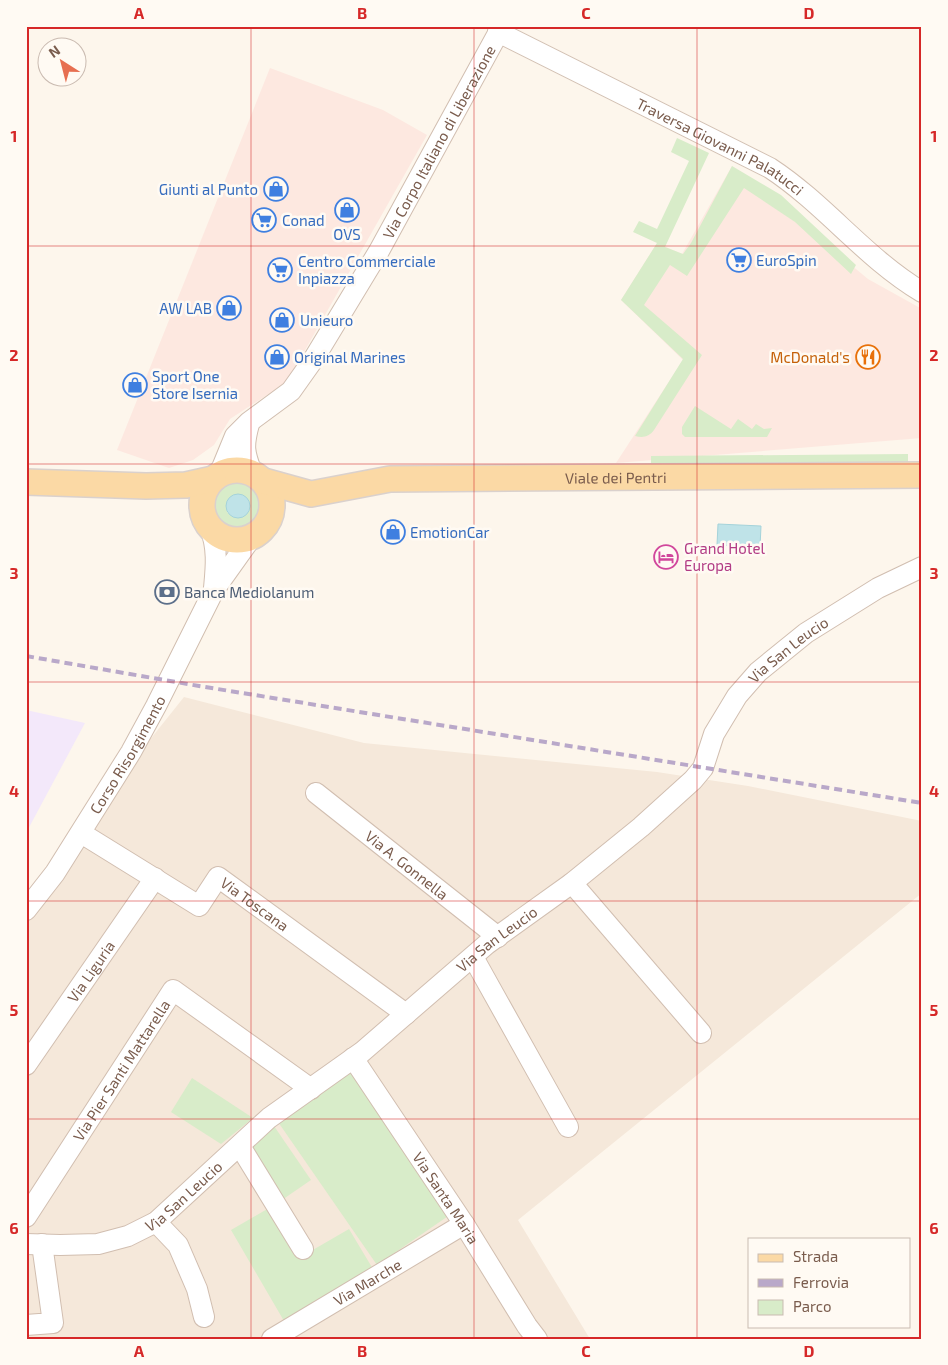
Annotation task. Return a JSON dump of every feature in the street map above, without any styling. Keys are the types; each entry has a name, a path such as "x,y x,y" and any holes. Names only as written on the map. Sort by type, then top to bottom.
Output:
{"main road":[{"path":"26,482 146,486 186,485 216,477 225,472 239,470 258,477 271,493 273,506 270,520 256,534 239,541 223,538 176,496 146,486"},
{"name":"Viale dei Pentri","path":"256,534 311,494 390,479 922,475"},
{"path":"208,525 203,514 202,499 208,485 216,477"},
{"name":"Viale dei Pentri","path":"258,477 311,494"}],"street":[{"name":"Traversa Giovanni Palatucci","path":"500,29 770,168 808,196 878,261 922,292"},
{"name":"Via Corpo Italiano di Liberazione","path":"216,477 235,436 291,390 313,360 380,251 500,29"},
{"path":"250,422 245,440 245,454 258,477"},
{"name":"Corso Risorgimento","path":"208,525 214,539 217,559 214,590"},
{"name":"Corso Risorgimento","path":"26,910 55,872 80,834 135,744 214,590 256,534"},
{"name":"Via San Leucio","path":"34,1244 98,1244 128,1236 156,1222 269,1118 353,1058 472,957 572,883 641,827 693,780 703,768 714,734 737,696 758,672 806,634 878,588 922,567"},
{"name":"Via A. Gonnella","path":"316,793 498,937"},
{"name":"Via Toscana","path":"80,834 199,906 218,877 406,1014"},
{"name":"Via Liguria","path":"26,1065 155,878"},
{"path":"572,883 701,1033"},
{"path":"472,957 568,1127"},
{"name":"Via Pier Santi Mattarella","path":"26,1217 173,990 311,1089"},
{"name":"Via Santa Maria","path":"353,1058 464,1224 537,1339"},
{"path":"240,1146 303,1249"},
{"path":"156,1222 178,1245 197,1289 204,1317"},
{"name":"Via Marche","path":"272,1339 464,1224"},
{"path":"26,1325 53,1323 34,1244"}],"shaded area":[{"path":"270,68 383,110 427,135 287,382 230,419 214,445 193,460 169,468 117,450"},
{"path":"732,166 868,279 922,309 922,438 616,463 683,360 621,300 657,243 682,254"},
{"path":"184,697 364,743 657,772 748,786 922,821 922,893 518,1220 590,1339 26,1339 26,895"},
{"path":"26,710 85,723 26,833"}],"green space":[{"path":"677,138 709,153 665,247 683,254 691,243 732,166 781,195 856,265 851,274 795,222 744,188 687,276 670,265 644,305 702,355 654,430 648,436 638,437 635,436 683,359 621,300 657,243 633,232 639,221 657,229 689,161 671,152"},
{"path":"695,406 731,429 738,419 752,429 756,424 764,429 772,428 767,437 685,437 682,434 682,427"},
{"path":"908,454 908,462 651,464 651,456"},
{"path":"232,479 247,481 257,487 263,496 262,516 257,525 248,531 229,531 214,518 211,505 212,498 225,483","holes":["250,503 249,510 240,517 233,517 227,512"]},
{"path":"353,1065 454,1212 377,1265 276,1119"},
{"path":"192,1078 253,1118 221,1144 171,1112"},
{"path":"274,1126 311,1180 279,1202 246,1146"},
{"path":"269,1208 299,1258 349,1229 373,1269 284,1321 231,1230"}],"water":[{"path":"238,494 243,495 249,501 249,511 243,517 238,518 233,517 227,511 226,506 227,501 233,495"},
{"path":"718,524 761,526 760,547 717,545"}],"railway":[{"path":"26,656 199,686 922,803"}],"place":[{"name":"Giunti al Punto","path":"276,189"},
{"name":"OVS","path":"347,210"},
{"name":"Conad","path":"264,220"},
{"name":"EuroSpin","path":"739,260"},
{"name":"Centro Commerciale Inpiazza","path":"280,270"},
{"name":"AW LAB","path":"229,308"},
{"name":"Unieuro","path":"282,320"},
{"name":"Original Marines","path":"277,357"},
{"name":"McDonald's","path":"868,357"},
{"name":"Sport One Store Isernia","path":"135,385"},
{"name":"EmotionCar","path":"393,532"},
{"name":"Grand Hotel Europa","path":"666,557"},
{"name":"Banca Mediolanum","path":"167,592"}]}
